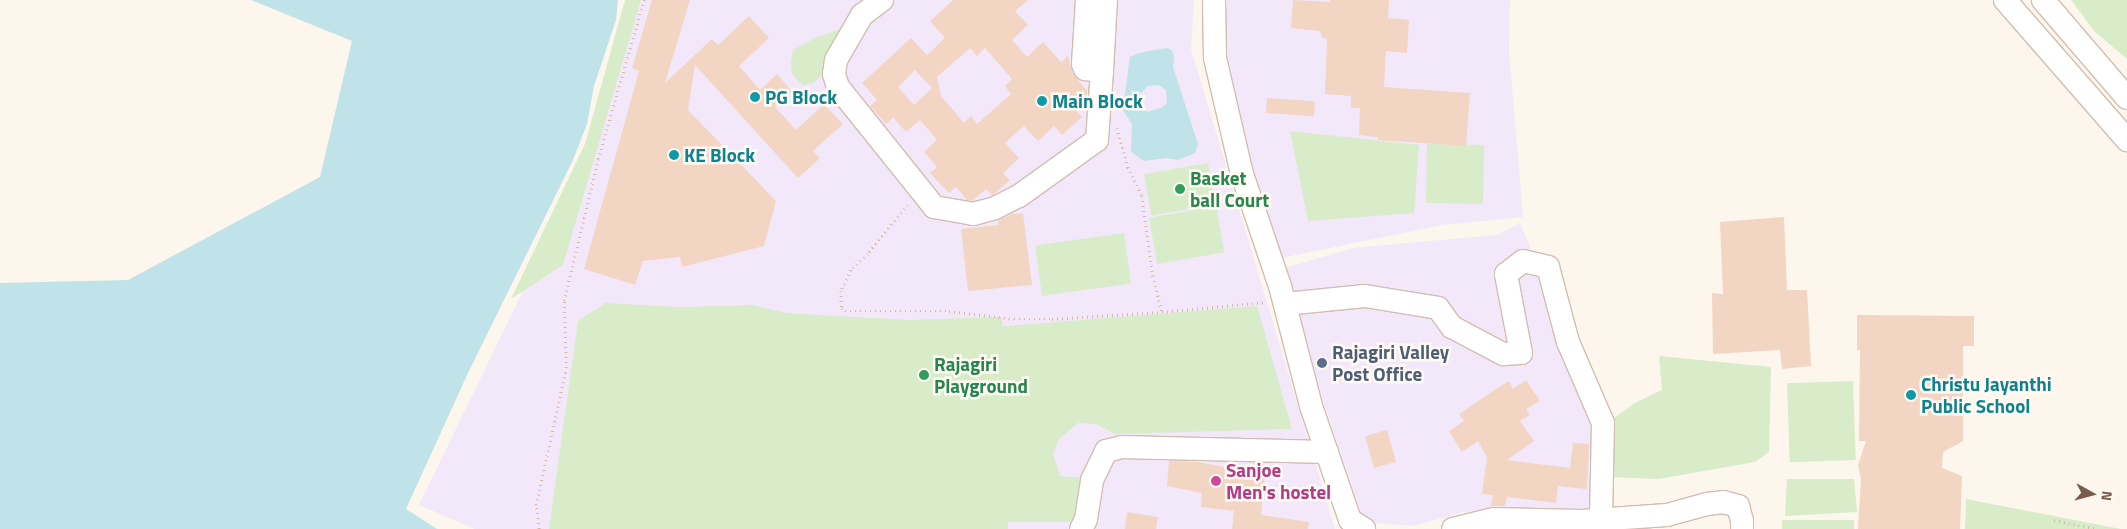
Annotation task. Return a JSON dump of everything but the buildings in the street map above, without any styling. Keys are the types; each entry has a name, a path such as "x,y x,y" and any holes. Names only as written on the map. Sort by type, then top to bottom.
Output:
{"street":[{"path":"882,0 862,15 836,60 834,74 838,87 934,207 973,214 995,208 1019,196 1097,140 1106,0"},
{"path":"1087,0 1083,64 1085,69 1102,70"},
{"path":"1214,0 1214,58 1242,174 1278,302 1350,520 1364,529"},
{"path":"2005,0 2127,140"},
{"path":"2043,0 2127,98"},
{"path":"1278,302 1365,296 1438,308 1452,327 1503,354 1520,353 1506,274 1522,261 1548,267 1568,342 1602,424 1602,520"},
{"path":"1081,529 1086,519 1092,480 1106,451 1122,447 1327,452"},
{"path":"1453,529 1494,519 1602,520 1667,516 1707,504 1724,502 1738,506 1742,529"}],"path":[{"path":"539,529 536,505 566,368 564,301 598,159 644,0"},
{"path":"1099,116 1110,118 1116,126 1128,166 1142,196 1153,276 1162,312"},
{"path":"920,190 874,247 851,270 841,291 842,308 845,311 954,312 1014,319 1052,319 1278,302"},
{"path":"2054,520 2097,529"}],"shaded area":[{"path":"638,0 1194,0 1191,49 1335,529 475,529 419,505 599,134"},
{"path":"1227,0 1510,0 1509,51 1523,217 1443,225 1271,260 1222,91"},
{"path":"1520,223 1603,420 1599,484 1590,510 1464,512 1413,526 1364,522 1279,270 1352,248 1496,235"}],"green space":[{"path":"625,0 641,0 563,265 511,299 585,144"},
{"path":"2071,0 2127,0 2127,59 2095,32"},
{"path":"853,25 829,67 821,76 813,83 804,85 798,81 792,73 793,50 817,37"},
{"path":"1290,131 1419,145 1414,213 1308,221"},
{"path":"1427,144 1484,145 1483,204 1426,203"},
{"name":"Basket ball Court","path":"1208,163 1215,204 1151,216 1144,174"},
{"path":"1216,206 1224,252 1157,264 1149,218"},
{"path":"1124,233 1131,284 1042,296 1035,246"},
{"name":"Rajagiri Playground","path":"605,303 681,307 753,305 786,313 908,320 1002,317 1002,326 1257,306 1292,429 1115,434 1096,424 1078,423 1059,439 1053,454 1060,476 1085,478 1074,522 1008,522 1008,529 549,529 578,321"},
{"path":"1659,356 1771,367 1769,452 1755,462 1658,479 1608,477 1610,421 1635,403 1662,390"},
{"path":"1853,381 1856,460 1790,462 1787,383"},
{"path":"1787,479 1854,479 1857,512 1785,516"},
{"path":"1966,499 2121,529 1965,529"},
{"path":"1782,520 1854,520 1854,529 1782,529"}],"water":[{"path":"251,0 618,0 616,20 594,86 587,124 573,160 468,373 406,509 437,529 0,529 0,283 128,280 320,177 352,41"},
{"path":"1166,48 1172,50 1174,56 1173,67 1198,144 1195,153 1178,160 1166,158 1144,161 1131,152 1132,124 1123,110 1130,57 1139,53","holes":["1159,85 1166,90 1167,103 1163,107 1148,112 1142,108 1138,96 1148,86"]}],"place":[{"name":"PG Block","path":"755,97"},
{"name":"Main Block","path":"1042,101"},
{"name":"KE Block","path":"674,155"},
{"name":"Basket ball Court","path":"1180,189"},
{"name":"Rajagiri Valley Post Office","path":"1322,363"},
{"name":"Rajagiri Playground","path":"924,375"},
{"name":"Christu Jayanthi Public School","path":"1911,395"},
{"name":"Sanjoe Men's hostel","path":"1216,481"}]}
